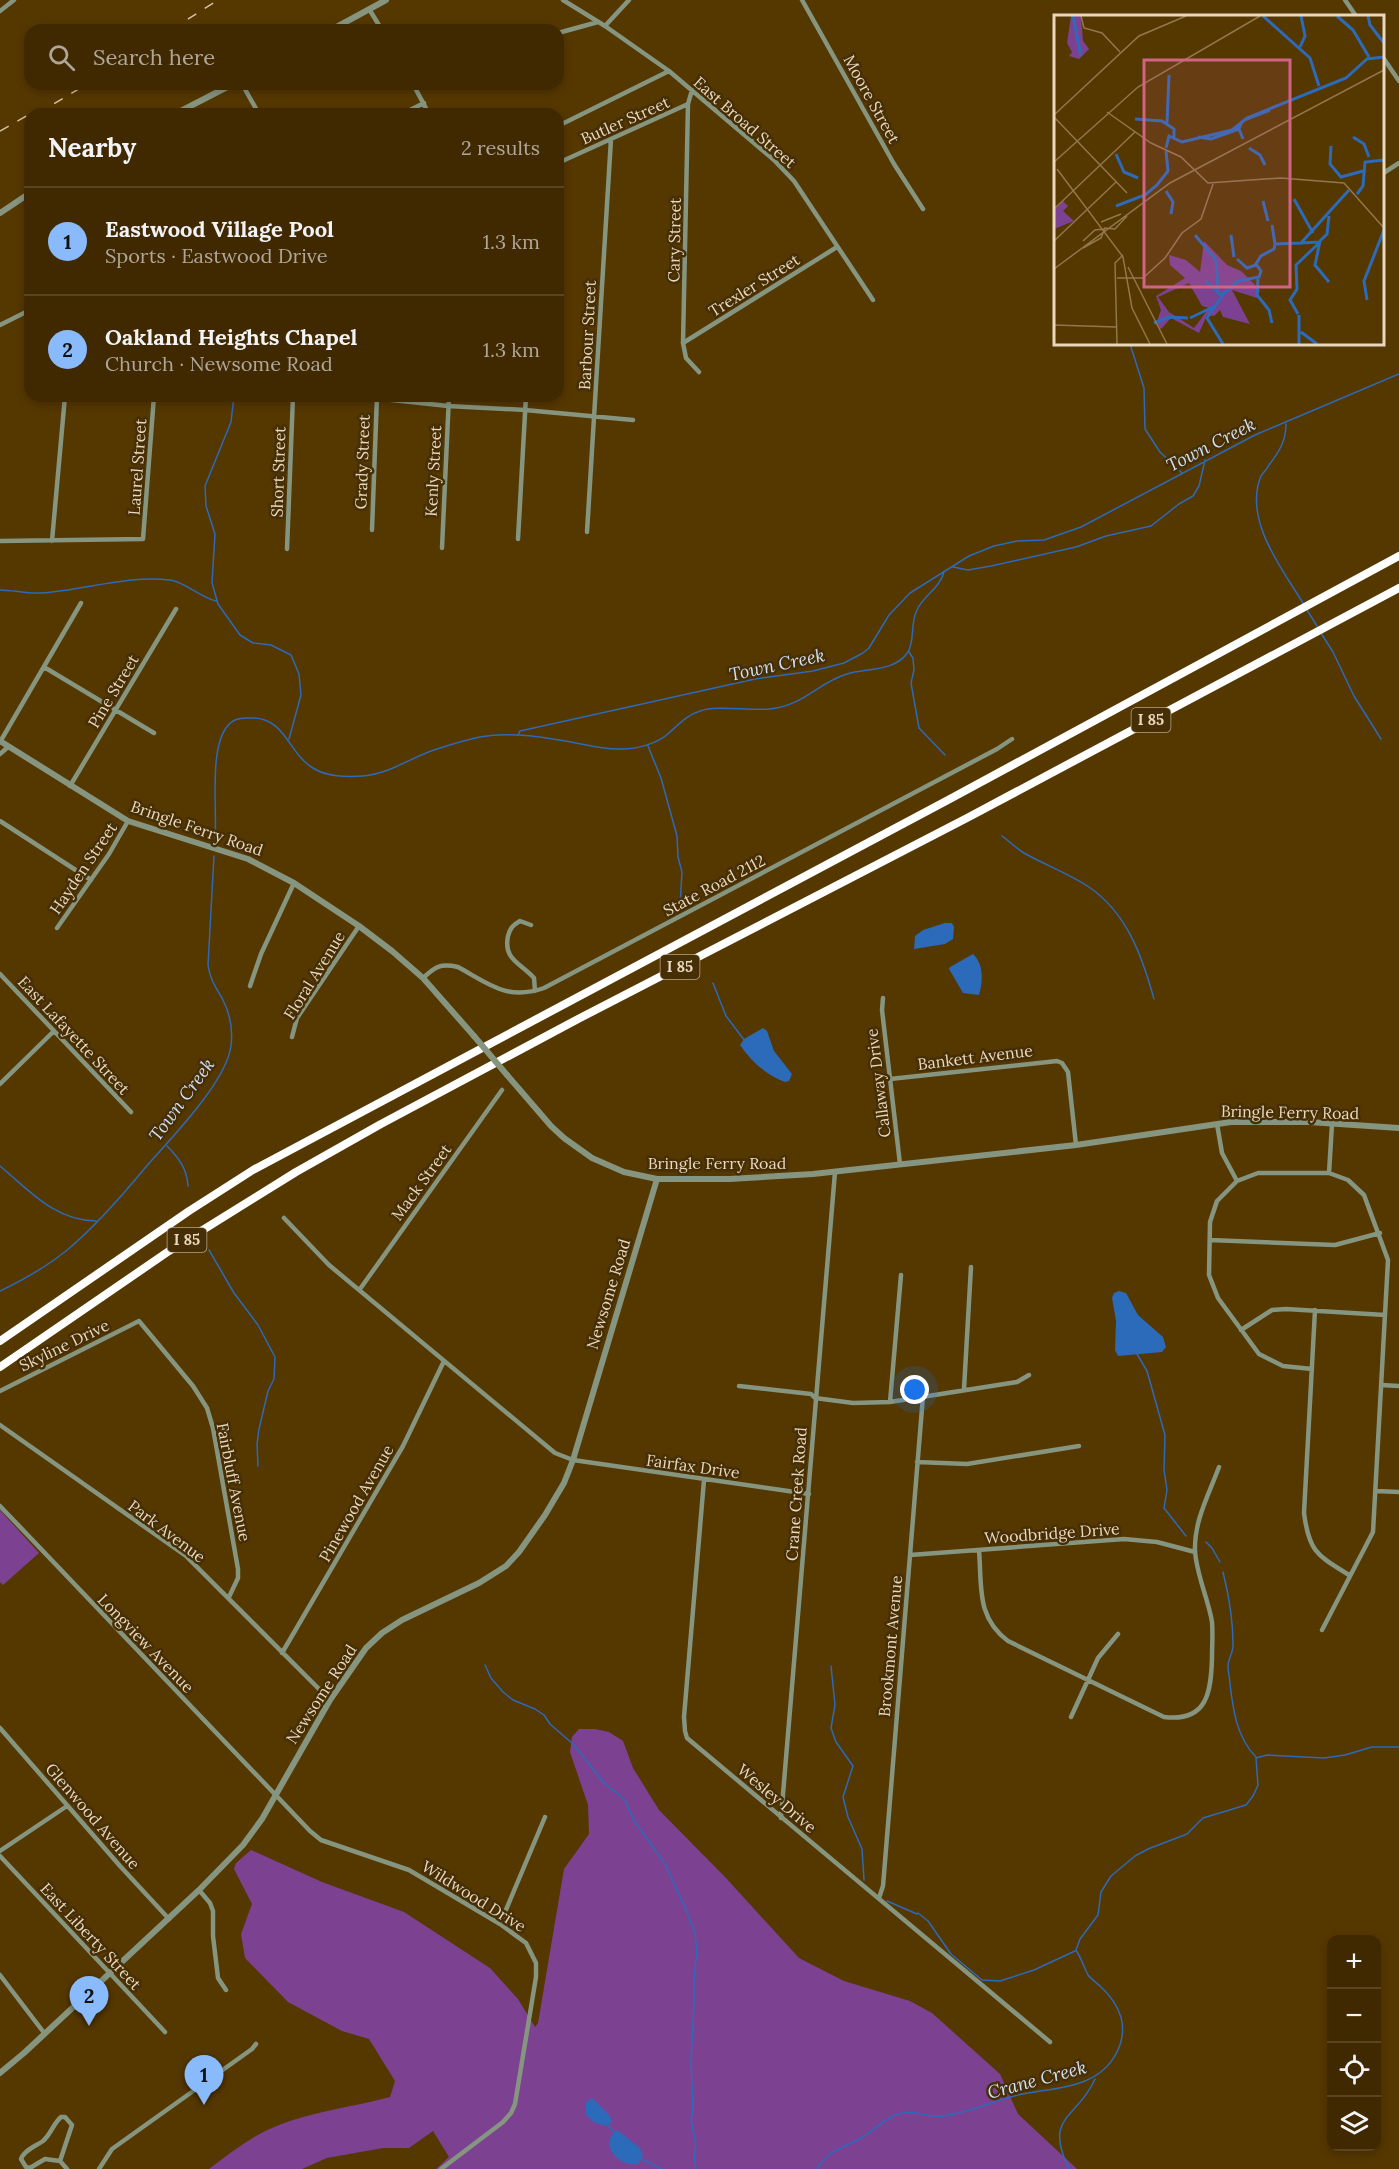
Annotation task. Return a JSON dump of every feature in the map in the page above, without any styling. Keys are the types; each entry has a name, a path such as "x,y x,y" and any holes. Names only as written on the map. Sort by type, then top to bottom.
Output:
{"highway":[{"name":"I 85","path":"0,1341 189,1211 253,1170 938,806 1399,556"},
{"name":"I 85","path":"0,1367 169,1251 296,1172 381,1124 980,811 1399,588"}],"street":[{"path":"0,11 14,0"},
{"path":"342,24 386,0"},
{"name":"East Broad Street","path":"562,0 605,26 669,71 774,160 794,181 873,300"},
{"path":"605,26 629,0"},
{"name":"Moore Street","path":"802,0 894,164 923,209"},
{"path":"1345,0 1355,15"},
{"path":"369,9 378,24"},
{"path":"564,31 598,22"},
{"path":"1384,58 1399,81"},
{"path":"564,123 669,71"},
{"path":"187,108 221,90"},
{"path":"245,90 256,108"},
{"path":"416,90 426,108"},
{"name":"Butler Street","path":"564,161 688,104 692,90"},
{"path":"414,108 424,103"},
{"name":"Cary Street","path":"688,104 683,343 686,358 699,372"},
{"name":"Barbour Street","path":"587,532 611,138"},
{"path":"1384,173 1399,163"},
{"path":"0,213 24,197"},
{"name":"Trexler Street","path":"683,343 837,247"},
{"path":"0,325 24,313"},
{"path":"0,540 52,541 64,402"},
{"name":"Laurel Street","path":"52,541 143,539 154,402"},
{"name":"Short Street","path":"287,549 293,402"},
{"name":"Grady Street","path":"372,530 377,402"},
{"path":"416,402 633,420"},
{"name":"Kenly Street","path":"442,548 448,402"},
{"path":"518,538 526,402"},
{"path":"0,742 81,603"},
{"name":"Pine Street","path":"70,786 176,609"},
{"path":"44,667 154,733"},
{"name":"State Road 2112","path":"423,978 435,967 449,965 458,967 507,992 518,994 535,991 997,749 1012,739"},
{"name":"Bringle Ferry Road","path":"0,742 128,821 248,859 294,883 359,926 423,978 551,1126 592,1158 612,1168 638,1176 657,1179 757,1178 836,1172 1076,1145 1231,1122 1399,1128"},
{"path":"0,754 8,747"},
{"path":"0,821 91,880"},
{"name":"Hayden Street","path":"57,928 128,821"},
{"path":"250,986 261,954 294,883"},
{"path":"531,925 520,921 514,925 509,931 507,944 512,959 534,978 535,991"},
{"name":"Floral Avenue","path":"292,1037 297,1018 359,926"},
{"name":"East Lafayette Street","path":"0,974 131,1112"},
{"name":"Callaway Drive","path":"883,998 882,1010 900,1164"},
{"path":"0,1084 54,1031"},
{"name":"Bankett Avenue","path":"890,1079 1050,1060 1062,1063 1068,1072 1076,1145"},
{"name":"Mack Street","path":"360,1289 502,1090"},
{"path":"1217,1124 1222,1153 1237,1181"},
{"path":"1329,1173 1332,1124"},
{"name":"Crane Creek Road","path":"781,1818 836,1172"},
{"path":"1312,1369 1283,1366 1259,1354 1218,1298 1209,1275 1210,1222 1217,1201 1237,1181 1258,1173 1329,1173 1348,1180 1365,1195 1388,1260 1373,1532 1322,1630"},
{"name":"Newsome Road","path":"0,2073 200,1890 243,1845 275,1796 354,1663 382,1633 402,1620 479,1583 512,1560 555,1500 573,1461 657,1179"},
{"path":"284,1218 329,1265 545,1447 573,1461"},
{"path":"1210,1240 1335,1245 1380,1233"},
{"path":"964,1389 971,1267"},
{"path":"890,1402 901,1275"},
{"path":"1241,1330 1272,1310 1315,1310 1385,1315"},
{"path":"1315,1310 1304,1513 1307,1536 1323,1559 1350,1575"},
{"name":"Skyline Drive","path":"0,1391 139,1321"},
{"name":"Fairbluff Avenue","path":"139,1321 193,1386 207,1407 213,1428 238,1569 238,1578 229,1598"},
{"name":"Pinewood Avenue","path":"282,1653 403,1446 444,1361"},
{"path":"739,1386 811,1394 815,1398 853,1404 890,1402 1017,1382 1029,1375"},
{"path":"1381,1385 1399,1386"},
{"name":"Brookmont Avenue","path":"879,1898 883,1886 923,1396"},
{"name":"Park Avenue","path":"0,1425 186,1557 330,1700"},
{"path":"917,1462 967,1464 1080,1446"},
{"name":"Fairfax Drive","path":"573,1461 809,1494"},
{"path":"979,1550 983,1605 995,1631 1008,1641 1164,1718 1179,1719 1190,1715 1207,1699 1211,1682 1212,1628 1195,1552 1198,1521 1219,1467"},
{"name":"Wesley Drive","path":"704,1480 684,1717 687,1738 1050,2042"},
{"path":"1376,1491 1399,1492"},
{"name":"Longview Avenue","path":"0,1506 275,1796"},
{"name":"Woodbridge Drive","path":"910,1555 1124,1539 1157,1542 1195,1552"},
{"path":"1071,1717 1098,1658 1118,1634"},
{"name":"Glenwood Avenue","path":"0,1728 169,1918"},
{"name":"Wildwood Drive","path":"275,1796 310,1832 321,1840 409,1870 500,1924 526,1943 536,1963 536,1977 518,2094 511,2113 503,2122 441,2169"},
{"path":"0,1851 68,1806"},
{"path":"500,1924 545,1817"},
{"name":"East Liberty Street","path":"0,1856 165,2032"},
{"path":"200,1890 213,1911 218,1978 226,1990"},
{"path":"0,1975 45,2034"},
{"path":"99,2169 112,2149 255,2045"},
{"path":"60,2161 72,2126 65,2117 56,2121 46,2139 23,2154 21,2159 26,2167 30,2168 45,2159 60,2161 67,2169"}],"shaded area":[{"path":"0,1510 39,1553 3,1585 0,1582"},
{"path":"579,1729 609,1732 623,1741 633,1768 659,1810 726,1878 799,1958 844,1981 910,2001 932,2013 1000,2074 1018,2114 1077,2169 436,2169 449,2157 433,2131 409,2148 383,2148 327,2158 302,2169 209,2169 251,2139 279,2125 390,2097 395,2081 369,2039 342,2031 288,2002 245,1958 241,1934 252,1904 234,1869 236,1863 251,1850 322,1882 404,1912 490,1968 518,1999 535,2027 538,2023 564,1869 589,1834 588,1805 570,1752 572,1737"}],"water":[{"path":"952,923 954,927 953,939 945,944 914,949 915,936 923,930"},
{"path":"973,954 977,958 982,973 979,995 963,993 949,969"},
{"path":"763,1028 767,1031 774,1051 792,1074 789,1081 785,1082 766,1072 749,1057 740,1045 744,1039"},
{"path":"1119,1291 1126,1293 1138,1315 1163,1337 1166,1347 1162,1352 1118,1356 1115,1350 1116,1321 1112,1298 1114,1293"},
{"path":"592,2098 610,2116 612,2121 607,2126 595,2123 586,2115 586,2102"},
{"path":"617,2130 640,2148 643,2156 638,2164 624,2162 613,2153 609,2142"}],"waterway":[{"path":"1130,345 1144,388 1145,429 1160,452 1182,473"},
{"name":"Town Creek","path":"518,735 520,731 755,679 813,671 844,663 869,648 889,615 910,593 969,556 994,546 1017,541 1044,540 1081,527 1255,435 1399,374"},
{"path":"233,402 231,422 205,486 206,506 215,534 212,583 218,604 240,635 253,643 271,645 291,655 299,674 301,695 289,739"},
{"path":"1286,424 1281,446 1261,476 1257,492 1257,509 1267,543 1303,603"},
{"path":"953,567 968,570 991,566 1076,547 1106,536 1151,526 1193,496 1199,486 1205,460"},
{"path":"215,838 217,756 226,728 237,719 253,718 272,724 313,768 330,775 343,776 373,775 425,753 480,737 533,736 607,749 640,747 659,740 687,717 700,711 715,708 770,709 782,707 802,699 827,683 847,674 896,663 910,648 917,610 939,583 944,572"},
{"path":"0,590 41,593 121,581 154,579 176,581 216,601"},
{"path":"1307,610 1317,626"},
{"path":"1321,633 1333,652 1354,696 1381,739"},
{"path":"909,652 913,658 914,670 911,683 919,728 945,755"},
{"path":"648,746 661,778 677,836 678,857 682,872 680,905"},
{"path":"1002,836 1024,853 1089,887 1114,909 1138,952 1154,999"},
{"name":"Town Creek","path":"0,1291 58,1257 97,1222 195,1110 219,1077 227,1061 232,1034 230,1022 225,1004 211,978 208,965 214,856"},
{"path":"713,983 726,1016 745,1041"},
{"path":"167,1146 182,1164 188,1186"},
{"path":"0,1166 32,1194 55,1210 81,1220 96,1221"},
{"path":"209,1250 234,1293 258,1325 275,1357 274,1379 268,1391 259,1429 258,1466"},
{"path":"1137,1354 1147,1371 1165,1435 1164,1470 1167,1490 1164,1508 1186,1536"},
{"path":"1206,1542 1220,1562"},
{"path":"1223,1572 1232,1626 1233,1647 1228,1666 1233,1704 1240,1732 1256,1757"},
{"path":"485,1665 491,1678 503,1692 513,1700 544,1715 550,1724 573,1744 603,1782 625,1800 633,1819 665,1864 687,1912 695,1933 697,1949 691,2060 693,2110 691,2120 696,2145 694,2156 696,2169"},
{"path":"831,1666 835,1705 831,1728 836,1742 853,1766 843,1797 848,1817 862,1849 864,1880"},
{"name":"Crane Creek","path":"817,2169 831,2153 861,2138 898,2114 910,2112 937,2116 953,2114 1018,2095 1074,2085 1099,2074 1117,2052 1122,2035 1122,2022 1113,2001 1105,1990 1088,1975 1076,1950 1080,1939 1098,1915 1101,1892 1111,1876 1135,1856 1187,1834 1203,1818 1246,1805 1258,1785 1256,1758 1267,1755 1324,1758 1372,1747 1399,1747"},
{"path":"887,1901 918,1913 928,1921 951,1954 982,1980 1000,1981 1034,1970 1075,1951"},
{"path":"1069,2169 1062,2151 1061,2128 1095,2079"},
{"path":"607,2124 614,2132"},
{"path":"641,2159 662,2169"}],"railway":[{"path":"180,24 218,0"},
{"path":"47,108 77,90"},
{"path":"0,131 24,117"}],"place":[{"name":"Oakland Heights Chapel","path":"89,2026"},
{"name":"Eastwood Village Pool","path":"204,2105"}]}
